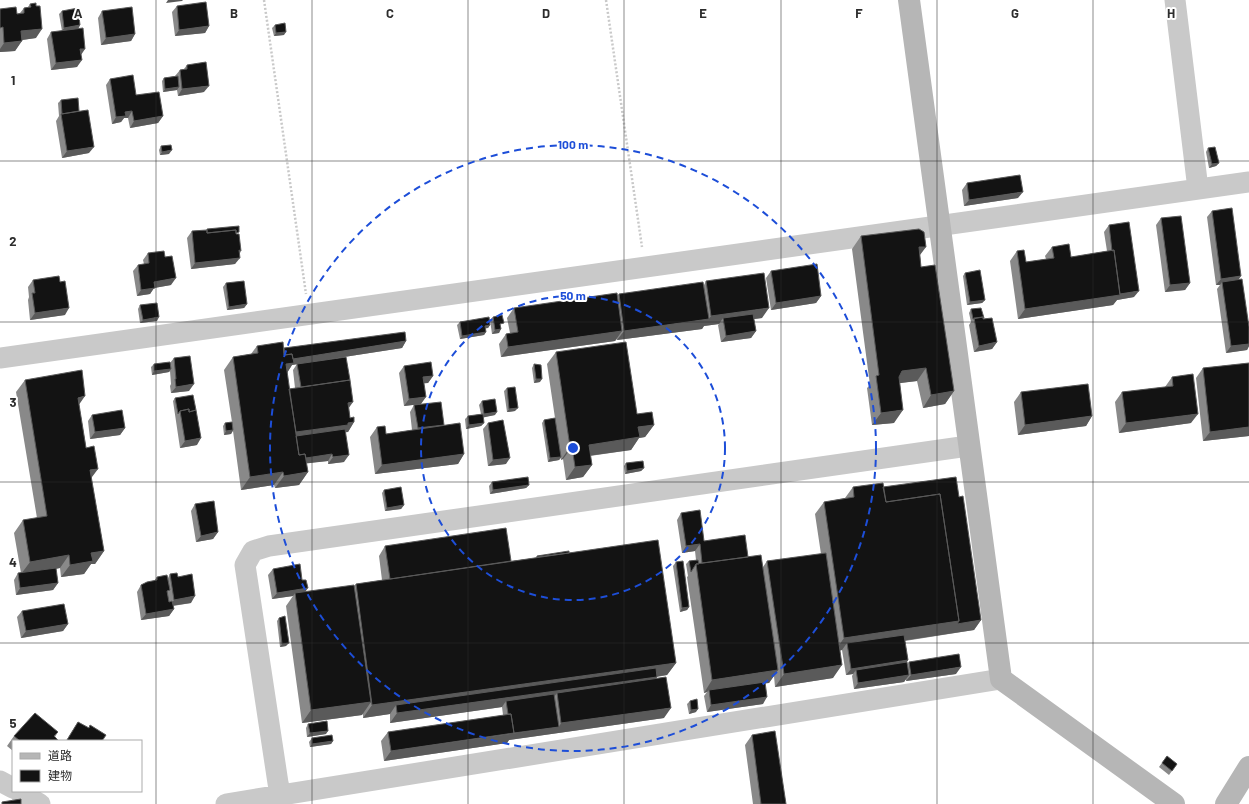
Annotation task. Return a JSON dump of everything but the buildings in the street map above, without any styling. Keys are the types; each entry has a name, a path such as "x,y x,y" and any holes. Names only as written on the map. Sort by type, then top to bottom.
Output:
{"street":[{"path":"908,0 1000,679"},
{"path":"1175,0 1198,189"},
{"path":"0,358 1249,182"},
{"path":"283,800 278,783 245,565 253,551 269,546 968,446"},
{"path":"226,804 283,800 1000,679 1174,804"},
{"path":"1237,794 1249,768"},
{"path":"0,781 12,787"},
{"path":"20,792 40,804"}],"path":[{"path":"264,0 309,315"},
{"path":"606,0 644,268"}]}
